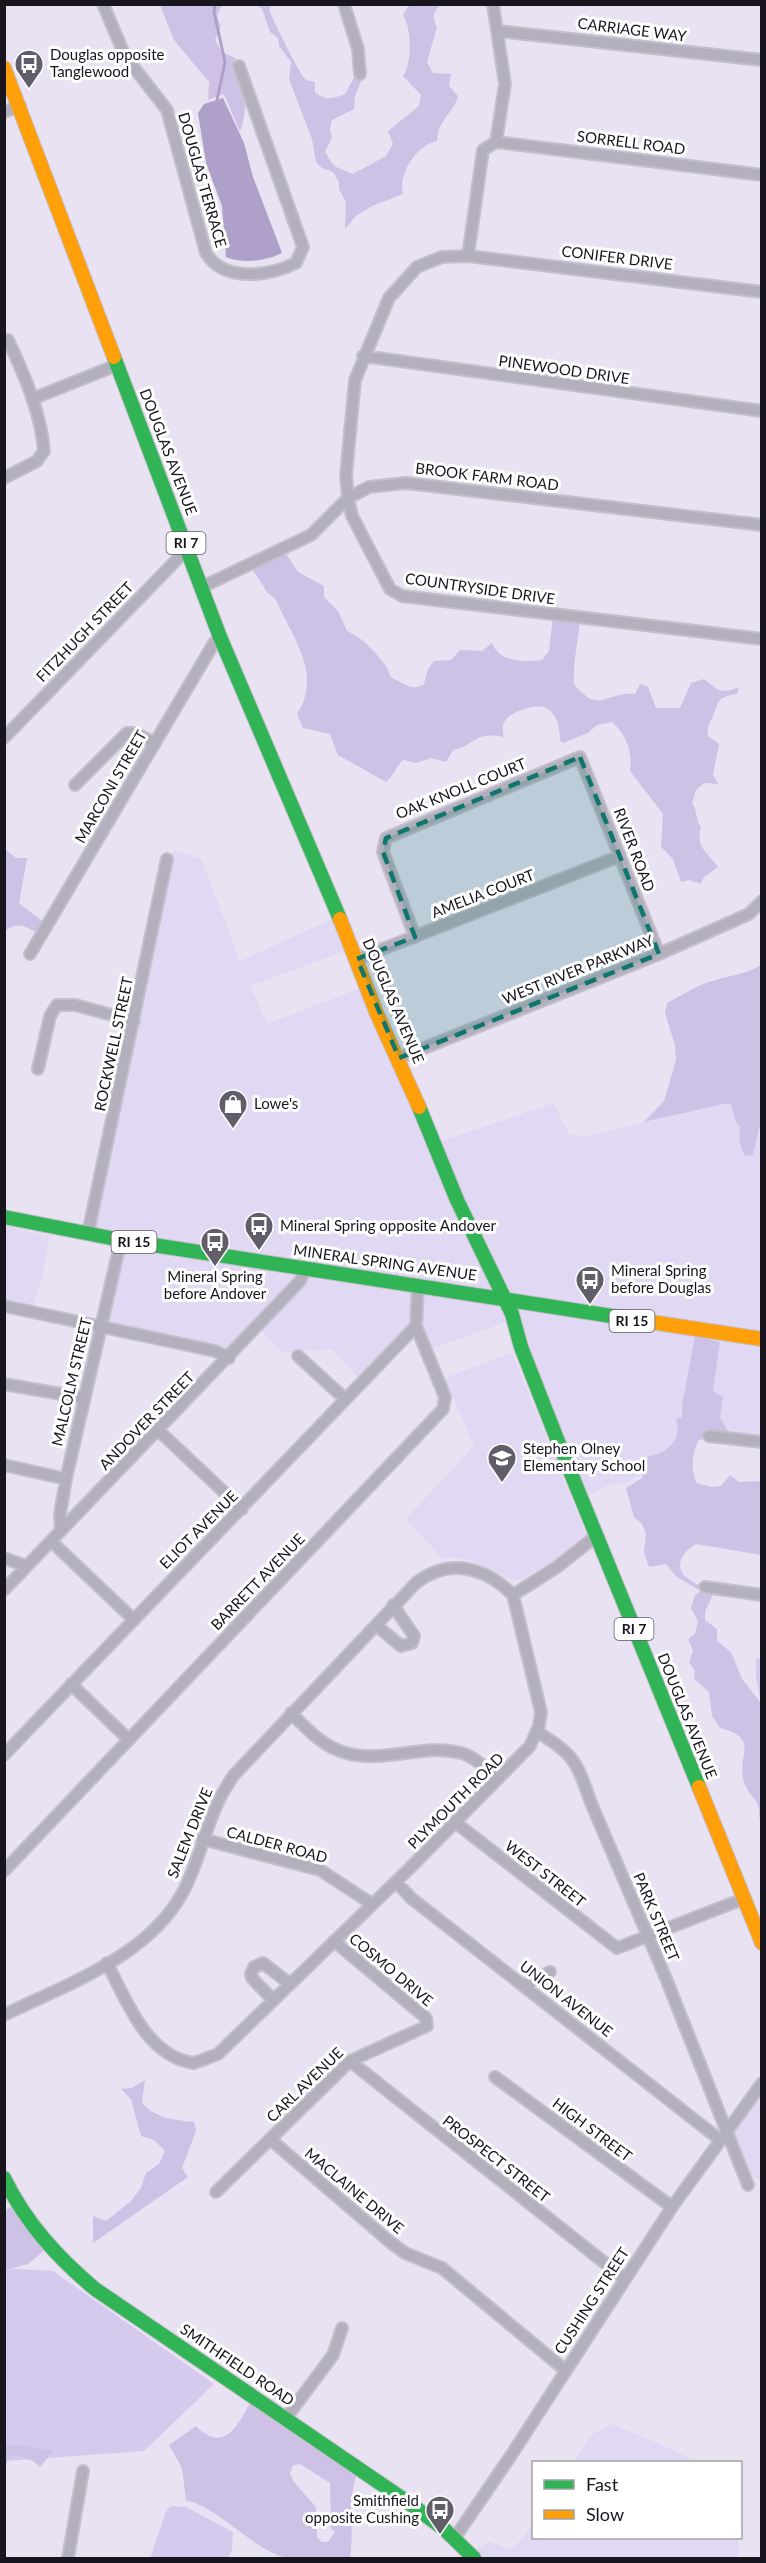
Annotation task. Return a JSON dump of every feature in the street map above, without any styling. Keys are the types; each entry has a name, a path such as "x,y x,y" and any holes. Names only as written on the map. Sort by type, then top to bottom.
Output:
{"main road":[{"name":"DOUGLAS AVENUE","path":"4,68 220,637 357,959 377,1014 399,1058 450,1183 504,1298 521,1347 596,1536 762,1943"},
{"name":"MINERAL SPRING AVENUE","path":"4,1217 121,1240 762,1340"},
{"name":"SMITHFIELD ROAD","path":"4,2178 35,2232 66,2266 112,2302 409,2503 454,2539 474,2559"}],"street":[{"name":"DOUGLAS TERRACE","path":"103,4 125,56 167,110 206,253 211,262 234,273 275,271 297,263 303,247 239,66"},
{"path":"344,4 358,49 360,74"},
{"path":"468,255 483,150 489,144 496,142 505,84 493,4"},
{"name":"CARRIAGE WAY","path":"498,31 762,60"},
{"path":"4,112 20,106"},
{"name":"SORRELL ROAD","path":"496,142 762,175"},
{"name":"CONIFER DRIVE","path":"468,255 762,292"},
{"name":"COUNTRYSIDE DRIVE","path":"468,255 442,257 417,267 389,298 363,356 355,380 346,475 348,498 352,516 390,589 402,596 762,639"},
{"path":"4,340 8,340 32,399 45,451 37,461 4,478"},
{"name":"PINEWOOD DRIVE","path":"363,356 762,411"},
{"path":"32,399 117,365"},
{"name":"BROOK FARM ROAD","path":"202,587 311,535 348,498 369,487 406,483 762,525"},
{"name":"FITZHUGH STREET","path":"4,738 188,548"},
{"name":"MARCONI STREET","path":"30,954 154,743 214,643 220,637"},
{"path":"75,785 127,733 135,733 154,743"},
{"name":"RIVER ROAD","path":"580,757 658,954"},
{"name":"OAK KNOLL COURT","path":"415,937 383,852 386,838 580,757"},
{"name":"AMELIA COURT","path":"357,959 620,856"},
{"name":"ROCKWELL STREET","path":"88,1233 167,859"},
{"name":"WEST RIVER PARKWAY","path":"399,1058 658,954 749,914 762,901"},
{"path":"38,1069 54,1006 75,1005 134,1021"},
{"name":"MALCOLM STREET","path":"61,1531 60,1514 66,1479 121,1240"},
{"name":"ANDOVER STREET","path":"4,1590 229,1358 300,1281 305,1269"},
{"name":"BARRETT AVENUE","path":"4,1871 444,1409 445,1396 417,1326 415,1311 418,1285"},
{"path":"4,1306 215,1351 229,1358"},
{"name":"ELIOT AVENUE","path":"4,1755 417,1326"},
{"path":"298,1356 345,1399"},
{"path":"4,1384 84,1398"},
{"path":"159,1431 242,1509"},
{"path":"709,1436 762,1442"},
{"path":"4,1465 66,1479"},
{"path":"513,1595 557,1567 596,1536"},
{"path":"51,1541 134,1620"},
{"path":"4,1558 18,1561 26,1566"},
{"name":"SALEM DRIVE","path":"4,2015 134,1947 175,1905 190,1878 214,1806 229,1782 393,1605 426,1575 458,1566 468,1568 493,1579 513,1595"},
{"path":"705,1587 762,1595"},
{"name":"PLYMOUTH ROAD","path":"107,1963 147,2034 165,2051 187,2062 202,2061 218,2054 396,1882 527,1751 537,1732 541,1712 513,1595"},
{"path":"376,1625 401,1646 412,1643 414,1636 393,1605"},
{"path":"71,1684 129,1740"},
{"path":"291,1713 320,1740 341,1751 376,1757 434,1751 461,1753 474,1759 498,1779"},
{"name":"PARK STREET","path":"537,1732 563,1749 575,1761 748,2185"},
{"name":"WEST STREET","path":"456,1823 617,1948 648,1936"},
{"name":"CALDER ROAD","path":"202,1839 320,1870 372,1904"},
{"name":"UNION AVENUE","path":"396,1882 411,1898 525,1984 720,2139"},
{"path":"648,1936 743,1899"},
{"name":"COSMO DRIVE","path":"334,1941 428,2022"},
{"path":"273,2000 252,1978 254,1967 263,1963 267,1964 290,1984"},
{"path":"525,1984 550,1972"},
{"name":"CARL AVENUE","path":"216,2192 350,2061 424,2029 428,2022"},
{"name":"PROSPECT STREET","path":"350,2061 625,2279"},
{"name":"HIGH STREET","path":"495,2077 672,2207"},
{"name":"CUSHING STREET","path":"454,2539 510,2457 672,2207 762,2083"},
{"name":"MACLAINE DRIVE","path":"270,2139 390,2242 405,2253 442,2268 565,2370"},
{"path":"286,2418 333,2355 342,2328"},
{"path":"68,2559 83,2471"}],"highlighted area":[{"path":"580,757 659,954 399,1058 357,959 415,937 383,852 386,838"}],"shaded area":[{"path":"160,5 223,5 218,13 221,26 215,40 222,52 235,58 241,76 245,104 240,132 224,94 208,100 209,82 174,40"},
{"path":"256,5 272,5 269,9 292,58 305,79 315,82 315,92 322,97 329,98 345,94 357,72 361,81 355,96 354,109 332,120 330,129 332,137 325,152 334,166 353,174 386,156 393,144 388,131 419,106 421,95 403,76 408,63 410,46 403,15 409,5 440,5 434,15 437,27 427,62 433,73 451,74 449,86 458,96 456,102 440,127 437,141 416,154 406,169 403,177 403,194 372,206 356,216 345,229 346,202 339,189 339,182 333,172 322,168 316,162 312,139 289,79 291,62 279,46 278,38 270,32 262,9"},
{"path":"223,98 244,143 253,177 282,253 269,258 247,261 226,257 222,206 206,163 198,113 204,104"},
{"path":"285,552 298,572 324,586 324,597 338,611 347,631 373,650 387,667 392,678 408,686 415,687 424,684 428,669 434,661 451,660 460,650 482,651 492,643 496,650 506,658 520,661 542,660 549,651 553,617 580,619 574,684 590,699 603,700 625,694 635,694 640,684 648,687 656,708 680,708 691,683 704,679 718,690 728,691 739,687 737,694 719,701 708,728 708,736 719,744 713,775 718,784 704,783 696,790 692,803 701,827 701,845 718,867 704,877 701,884 689,880 681,882 673,859 661,847 663,814 630,771 627,744 621,732 612,722 597,725 588,733 563,743 560,741 557,722 550,710 537,706 529,708 506,719 503,726 504,737 481,737 453,750 446,762 431,758 416,763 403,760 386,782 338,755 330,734 303,728 297,714 307,685 302,656 276,600 267,592 253,570"},
{"path":"5,832 6,850 16,858 27,858 19,903 47,925 41,935 19,926 5,931"},
{"path":"173,850 201,859 240,961 337,917 350,949 250,986 267,1024 366,986 433,1144 554,1103 569,1134 582,1137 724,1104 731,1104 736,1122 759,1138 761,1122 761,1438 730,1435 720,1417 713,1392 719,1339 695,1336 682,1405 683,1411 673,1445 658,1455 648,1456 642,1475 625,1483 609,1485 579,1499 509,1321 425,1351 416,1330 361,1380 332,1349 283,1353 259,1328 227,1357 98,1332 117,1248 88,1242 155,916"},
{"path":"761,965 761,1122 753,1155 745,1156 743,1153 739,1138 740,1127 736,1122 731,1104 644,1122 664,1101 676,1060 675,1045 665,1013 667,1003 701,985 747,972"},
{"path":"5,1226 49,1236 43,1273 31,1314 5,1308"},
{"path":"695,1336 720,1342 713,1391 723,1397 720,1417 730,1435 709,1436 698,1441 694,1452 693,1473 697,1483 712,1487 721,1486 730,1475 739,1482 761,1481 761,1555 697,1544 684,1554 680,1569 687,1578 714,1592 705,1612 705,1620 717,1629 717,1641 731,1652 742,1679 761,1703 761,1822 758,1805 743,1779 744,1742 732,1732 720,1728 712,1716 709,1692 694,1679 695,1671 689,1662 693,1651 688,1639 695,1634 698,1621 691,1608 695,1595 701,1591 677,1577 666,1564 649,1567 644,1552 646,1534 642,1524 634,1517 626,1488 642,1478 648,1456 667,1449 675,1439 678,1426 676,1419 682,1417 682,1405"},
{"name":"Stephen Olney Elementary School","path":"512,1353 586,1534 553,1561 522,1579 514,1581 470,1560 452,1557 443,1559 406,1519 474,1446 445,1378"},
{"path":"756,1658 761,1659 761,1702 756,1677"},
{"path":"145,2080 142,2103 147,2108 165,2117 194,2122 196,2131 182,2168 188,2177 93,2243 93,2216 106,2221 131,2201 141,2188 146,2173 159,2164 165,2151 154,2140 141,2136 131,2099 121,2089 132,2088"},
{"path":"761,2082 761,2181 741,2169 726,2141"},
{"path":"13,2206 46,2249 28,2264 5,2270 5,2210"},
{"path":"4,2268 53,2271 214,2384 144,2451 5,2461"},
{"path":"253,2398 359,2467 353,2491 350,2558 308,2560 286,2558 260,2546 212,2512 186,2500 182,2468 169,2445 196,2426 216,2438 224,2437 237,2425","holes":["300,2464 330,2483 331,2529 335,2532 328,2542 322,2542 317,2538 316,2507 294,2482 290,2474 293,2465"]},
{"path":"612,2424 695,2461 574,2461 591,2435"},
{"path":"5,2444 52,2450 52,2453 40,2467 18,2456 10,2456 5,2466"},
{"path":"172,2506 186,2507 233,2532 232,2551 228,2558 150,2558 167,2509"},
{"path":"532,2525 532,2539 737,2539 739,2550 737,2558 472,2558 473,2553 489,2541 510,2550 524,2537"}],"waterway":[{"path":"215,4 214,12 225,62 217,100"}],"traffic: fast":[{"path":"114,357 220,637 340,919"},
{"path":"419,1107 457,1200 512,1314 521,1347 559,1444 699,1787"},
{"path":"4,1217 121,1240 618,1317"},
{"path":"4,2178 32,2224 68,2264 95,2289 409,2503 443,2528 474,2558"}],"traffic: slow":[{"path":"4,68 114,357"},
{"path":"340,919 377,1014 419,1107"},
{"path":"618,1317 762,1339"},
{"path":"699,1787 762,1943"}],"place":[{"name":"Douglas opposite Tanglewood","path":"29,90"},
{"name":"Lowe's","path":"233,1130"},
{"name":"Mineral Spring opposite Andover","path":"259,1252"},
{"name":"Mineral Spring before Andover","path":"215,1268"},
{"name":"Mineral Spring before Douglas","path":"590,1306"},
{"name":"Stephen Olney Elementary School","path":"502,1484"},
{"name":"Smithfield opposite Cushing","path":"440,2536"}]}
